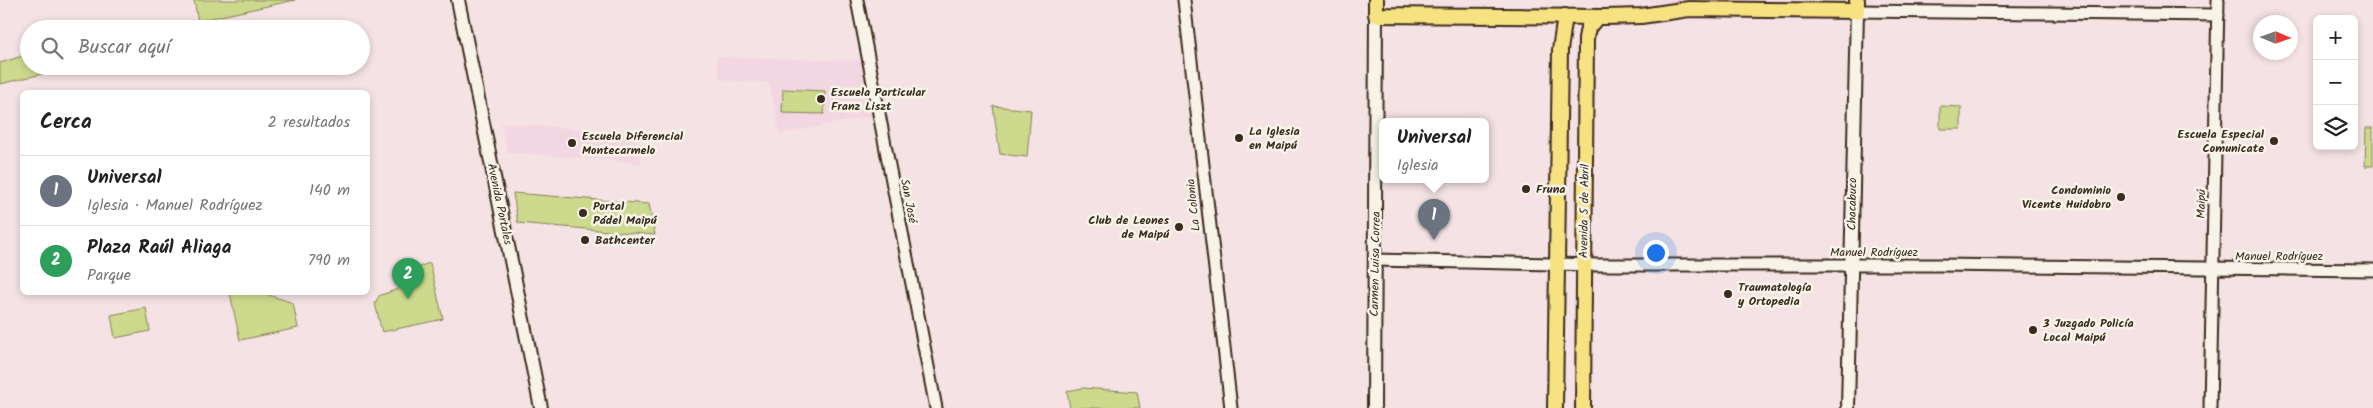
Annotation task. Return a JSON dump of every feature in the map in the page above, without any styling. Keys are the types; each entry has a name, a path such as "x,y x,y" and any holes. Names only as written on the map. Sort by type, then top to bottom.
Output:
{"main road":[{"name":"Avenida Portales","path":"458,0 541,408"},
{"name":"Carmen Luisa Correa","path":"1374,408 1376,0"},
{"path":"1376,15 1628,17 1689,9 1857,6"},
{"name":"Chacabuco","path":"1848,408 1857,6"},
{"name":"Avenida 5 de Abril","path":"1555,408 1560,40 1564,16"},
{"name":"Avenida 5 de Abril","path":"1583,408 1586,38 1588,28 1597,17"}],"street":[{"name":"San José","path":"857,0 936,408"},
{"name":"La Colonia","path":"1184,0 1230,408"},
{"name":"Maipú","path":"2210,408 2218,0"},
{"path":"1857,6 2218,15"},
{"name":"Manuel Rodríguez","path":"1376,260 1584,265 1939,265 2373,270"}],"shaded area":[{"path":"1612,0 1795,0 1795,3 1703,3"},
{"name":"Escuela Particular Franz Liszt","path":"716,57 862,61 871,116 780,134 769,82 720,80"},
{"name":"Escuela Diferencial Montecarmelo","path":"501,123 636,134 641,163 508,152"}],"green space":[{"path":"194,0 295,0 203,20 198,20"},
{"path":"20,57 20,75 38,75 0,84 0,63"},
{"path":"783,89 825,91 824,114 782,113"},
{"path":"993,106 1031,110 1027,157 1000,154"},
{"path":"1940,106 1961,107 1961,129 1940,129"},
{"path":"2366,128 2373,128 2373,166 2365,166"},
{"name":"Portal Pádel Maipú","path":"513,193 649,204 655,235 518,223"},
{"path":"430,263 443,319 382,332 375,303 379,296 408,285 411,276 416,270"},
{"path":"230,295 269,295 293,303 298,328 240,340"},
{"path":"146,308 150,331 115,338 111,315"},
{"path":"1083,388 1137,392 1140,408 1070,408 1067,391"}],"place":[{"name":"Escuela Particular Franz Liszt","path":"821,99"},
{"name":"La Iglesia en Maipú","path":"1239,138"},
{"name":"Escuela Especial Comunicate","path":"2274,141"},
{"name":"Escuela Diferencial Montecarmelo","path":"572,143"},
{"name":"Fruna","path":"1526,189"},
{"name":"Condominio Vicente Huidobro","path":"2121,197"},
{"name":"Portal Pádel Maipú","path":"583,213"},
{"name":"Club de Leones de Maipú","path":"1179,227"},
{"name":"Bathcenter","path":"585,240"},
{"name":"Universal","path":"1434,240"},
{"name":"Traumatología y Ortopedia","path":"1728,294"},
{"name":"Plaza Raúl Aliaga","path":"408,299"},
{"name":"3 Juzgado Policía Local Maipú","path":"2033,330"}]}
